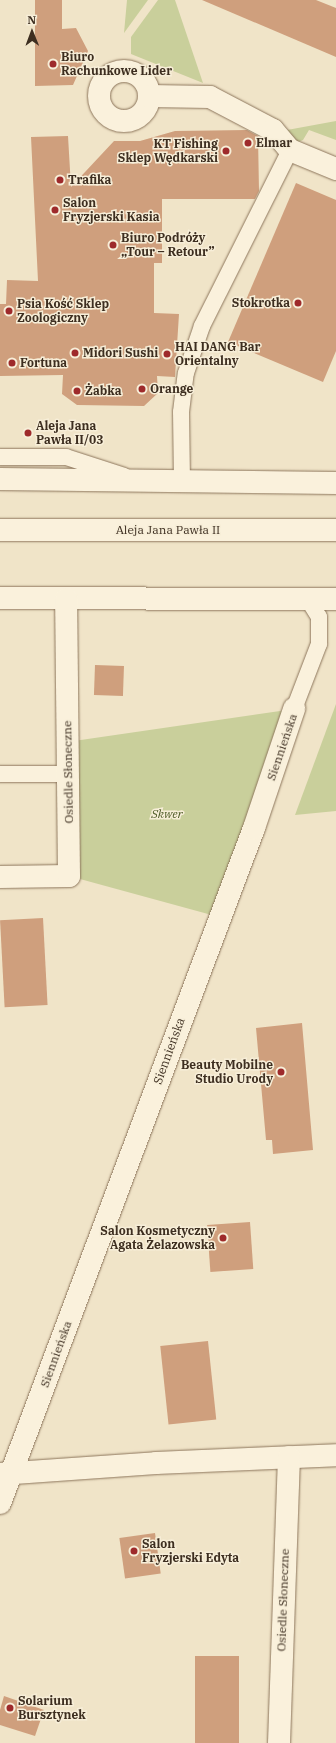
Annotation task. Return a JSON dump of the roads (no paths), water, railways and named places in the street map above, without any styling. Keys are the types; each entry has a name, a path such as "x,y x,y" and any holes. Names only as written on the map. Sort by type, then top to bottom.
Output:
{"street":[{"path":"149,96 210,97 273,130 290,150 336,169"},
{"path":"0,479 140,482 336,483"},
{"name":"Aleja Jana Pawła II","path":"0,530 336,530"},
{"path":"0,598 336,598"},
{"name":"Osiedle Słoneczne","path":"0,877 69,876 66,599"},
{"name":"Siennieńska","path":"0,1504 6,1474 254,828 294,709"},
{"path":"6,1474 156,1463 336,1455"},
{"name":"Osiedle Słoneczne","path":"279,1743 288,1457"}],"lane":[{"path":"182,482 181,412 186,373 202,326 290,150"},
{"path":"0,457 66,457 140,482"},
{"name":"Siennieńska","path":"294,709 320,644 319,617 307,598"},
{"path":"0,774 68,774"}],"place":[{"name":"Biuro Rachunkowe Lider","path":"53,64"},
{"name":"Elmar","path":"248,143"},
{"name":"KT Fishing Sklep Wędkarski","path":"226,151"},
{"name":"Trafika","path":"60,180"},
{"name":"Salon Fryzjerski Kasia","path":"55,210"},
{"name":"Biuro Podróży „Tour – Retour”","path":"113,245"},
{"name":"Stokrotka","path":"298,303"},
{"name":"Psia Kość Sklep Zoologiczny","path":"9,311"},
{"name":"Midori Sushi","path":"75,353"},
{"name":"HAI DANG Bar Orientalny","path":"167,354"},
{"name":"Fortuna","path":"12,363"},
{"name":"Orange","path":"142,389"},
{"name":"Żabka","path":"77,391"},
{"name":"Aleja Jana Pawła II/03","path":"28,433"},
{"name":"Beauty Mobilne Studio Urody","path":"281,1072"},
{"name":"Salon Kosmetyczny Agata Żelazowska","path":"223,1238"},
{"name":"Salon Fryzjerski Edyta","path":"134,1551"},
{"name":"Solarium Bursztynek","path":"10,1708"}],"park label":[{"name":"Skwer","path":"167,814"}]}
